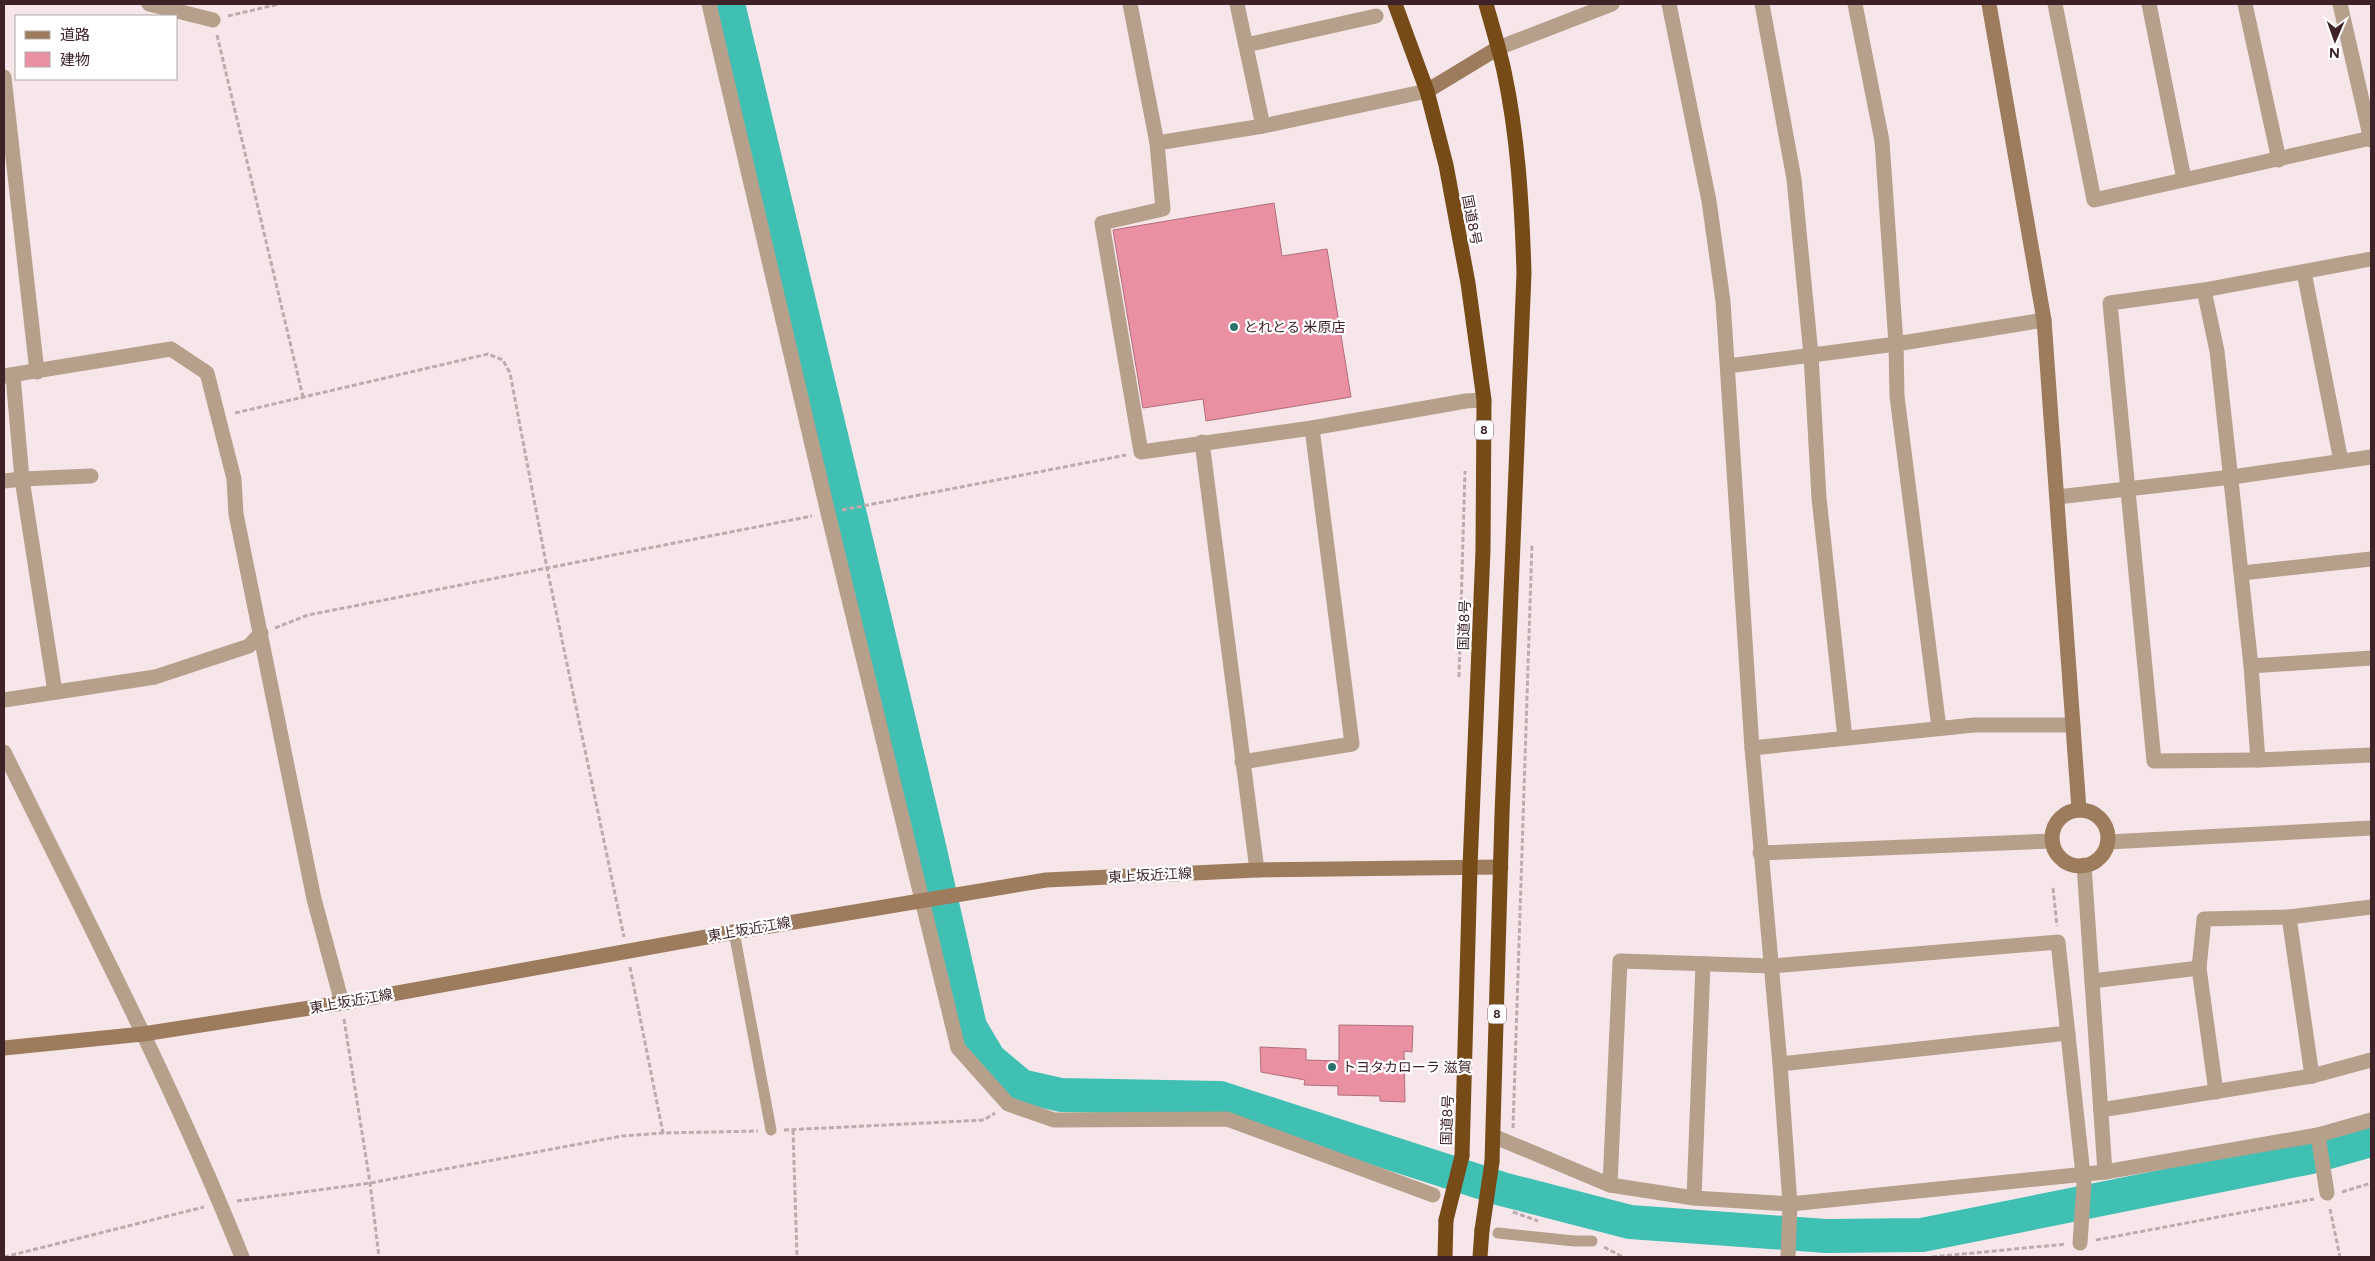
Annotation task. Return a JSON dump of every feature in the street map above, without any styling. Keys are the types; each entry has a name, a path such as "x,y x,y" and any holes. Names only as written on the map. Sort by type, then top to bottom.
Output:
{"highway":[{"name":"国道8号","path":"1395,4 1427,91 1446,165 1468,283 1484,400 1483,550 1470,867 1462,1156 1446,1220 1445,1257"},
{"name":"8","path":"1480,1257 1492,1162 1501,867 1524,273 1522,216 1517,162 1504,72 1486,4"}],"main road":[{"path":"1989,4 2044,320 2079,810"},
{"path":"1427,91 1498,48"},
{"path":"2079,810 2087,811 2101,819 2108,834 2108,842 2100,857 2084,865 2067,862 2054,850 2052,841 2056,823 2070,812 2079,810"},
{"name":"東上坂近江線","path":"4,1048 143,1034 342,1003 734,932 1046,880 1258,870 1501,867"}],"street":[{"path":"149,4 213,20"},
{"path":"709,4 828,513 926,899 958,1048 1008,1104 1054,1120 1228,1119 1433,1195"},
{"path":"1130,4 1157,143 1163,209 1102,223 1141,452 1312,428 1466,401 1484,400"},
{"path":"1237,4 1263,126"},
{"path":"1498,48 1612,4"},
{"path":"1669,4 1709,201 1723,301 1752,748 1760,853 1772,966 1790,1209 1788,1257"},
{"path":"1762,4 1794,179 1811,355 1819,498 1846,738"},
{"path":"1854,4 1882,141 1896,344 1897,396 1939,728"},
{"path":"2055,4 2094,200 2371,139 2340,4"},
{"path":"2149,4 2184,179"},
{"path":"2246,4 2279,160"},
{"path":"1246,45 1376,16"},
{"path":"4,77 37,372"},
{"path":"1157,143 1263,126 1427,91"},
{"path":"2371,259 2204,290 2110,302 2154,761 2258,760 2371,755"},
{"path":"2304,272 2340,461"},
{"path":"2204,290 2217,351 2232,477 2251,666 2258,760"},
{"path":"1728,366 1896,344 2044,320"},
{"path":"56,692 22,479 8,376 171,349 207,373 219,417 234,479 236,514 314,899 342,1003"},
{"path":"1242,762 1352,744 1312,428"},
{"path":"1202,442 1242,762 1258,870"},
{"path":"2057,497 2232,477 2371,457"},
{"path":"4,481 91,476"},
{"path":"2242,573 2371,559"},
{"path":"4,700 155,677 249,646 261,633"},
{"path":"2251,666 2371,658"},
{"path":"1752,748 1974,725 2073,725"},
{"path":"4,752 143,1034 220,1203 242,1257"},
{"path":"2108,842 2371,828"},
{"path":"1760,853 2052,841"},
{"path":"2084,865 2105,1172"},
{"path":"2216,1092 2199,968 2204,919 2289,916 2371,907"},
{"path":"2289,916 2312,1076"},
{"path":"1610,1185 1620,961 1772,966 2058,942 2084,1179 2081,1239"},
{"path":"1694,1198 1703,964"},
{"path":"2092,981 2199,968"},
{"path":"1780,1064 2068,1033"},
{"path":"2101,1110 2312,1076 2371,1060"},
{"path":"1493,1136 1610,1185 1694,1198 1790,1209 2084,1179 2105,1172 2318,1135 2371,1120"},
{"path":"2318,1135 2327,1195"}],"lane":[{"path":"734,932 772,1130"},
{"path":"1498,1234 1574,1241 1592,1240"}],"path":[{"path":"279,4 213,20 303,397"},
{"path":"219,417 488,354 503,360 510,373 547,568 663,1133"},
{"path":"862,506 1141,452"},
{"path":"261,633 308,615 828,513"},
{"path":"2053,888 2058,942"},
{"path":"342,1003 370,1182 379,1257"},
{"path":"4,1257 220,1203 370,1182 622,1136 663,1133 793,1130 984,1120 1008,1104"},
{"path":"793,1130 797,1257"},
{"path":"1932,1257 2081,1239 2327,1195 2371,1183"},
{"path":"2327,1195 2340,1257"},
{"path":"1592,1240 1623,1257"}],"building":[{"name":"とれとる 米原店","path":"1274,203 1282,256 1327,249 1351,397 1206,421 1203,399 1143,408 1113,230"},
{"name":"トヨタカローラ 滋賀","path":"1339,1025 1413,1026 1412,1052 1404,1051 1405,1102 1380,1101 1380,1096 1338,1095 1338,1086 1304,1085 1305,1080 1261,1072 1260,1047 1306,1049 1306,1060 1339,1061"}],"waterway":[{"path":"728,4 928,842 970,1027 989,1059 1021,1086 1061,1095 1220,1098 1502,1189 1630,1222 1826,1236 1922,1235 2311,1157 2371,1140"}],"place":[{"name":"とれとる 米原店","path":"1234,327"},
{"name":"トヨタカローラ 滋賀","path":"1332,1067"}]}
